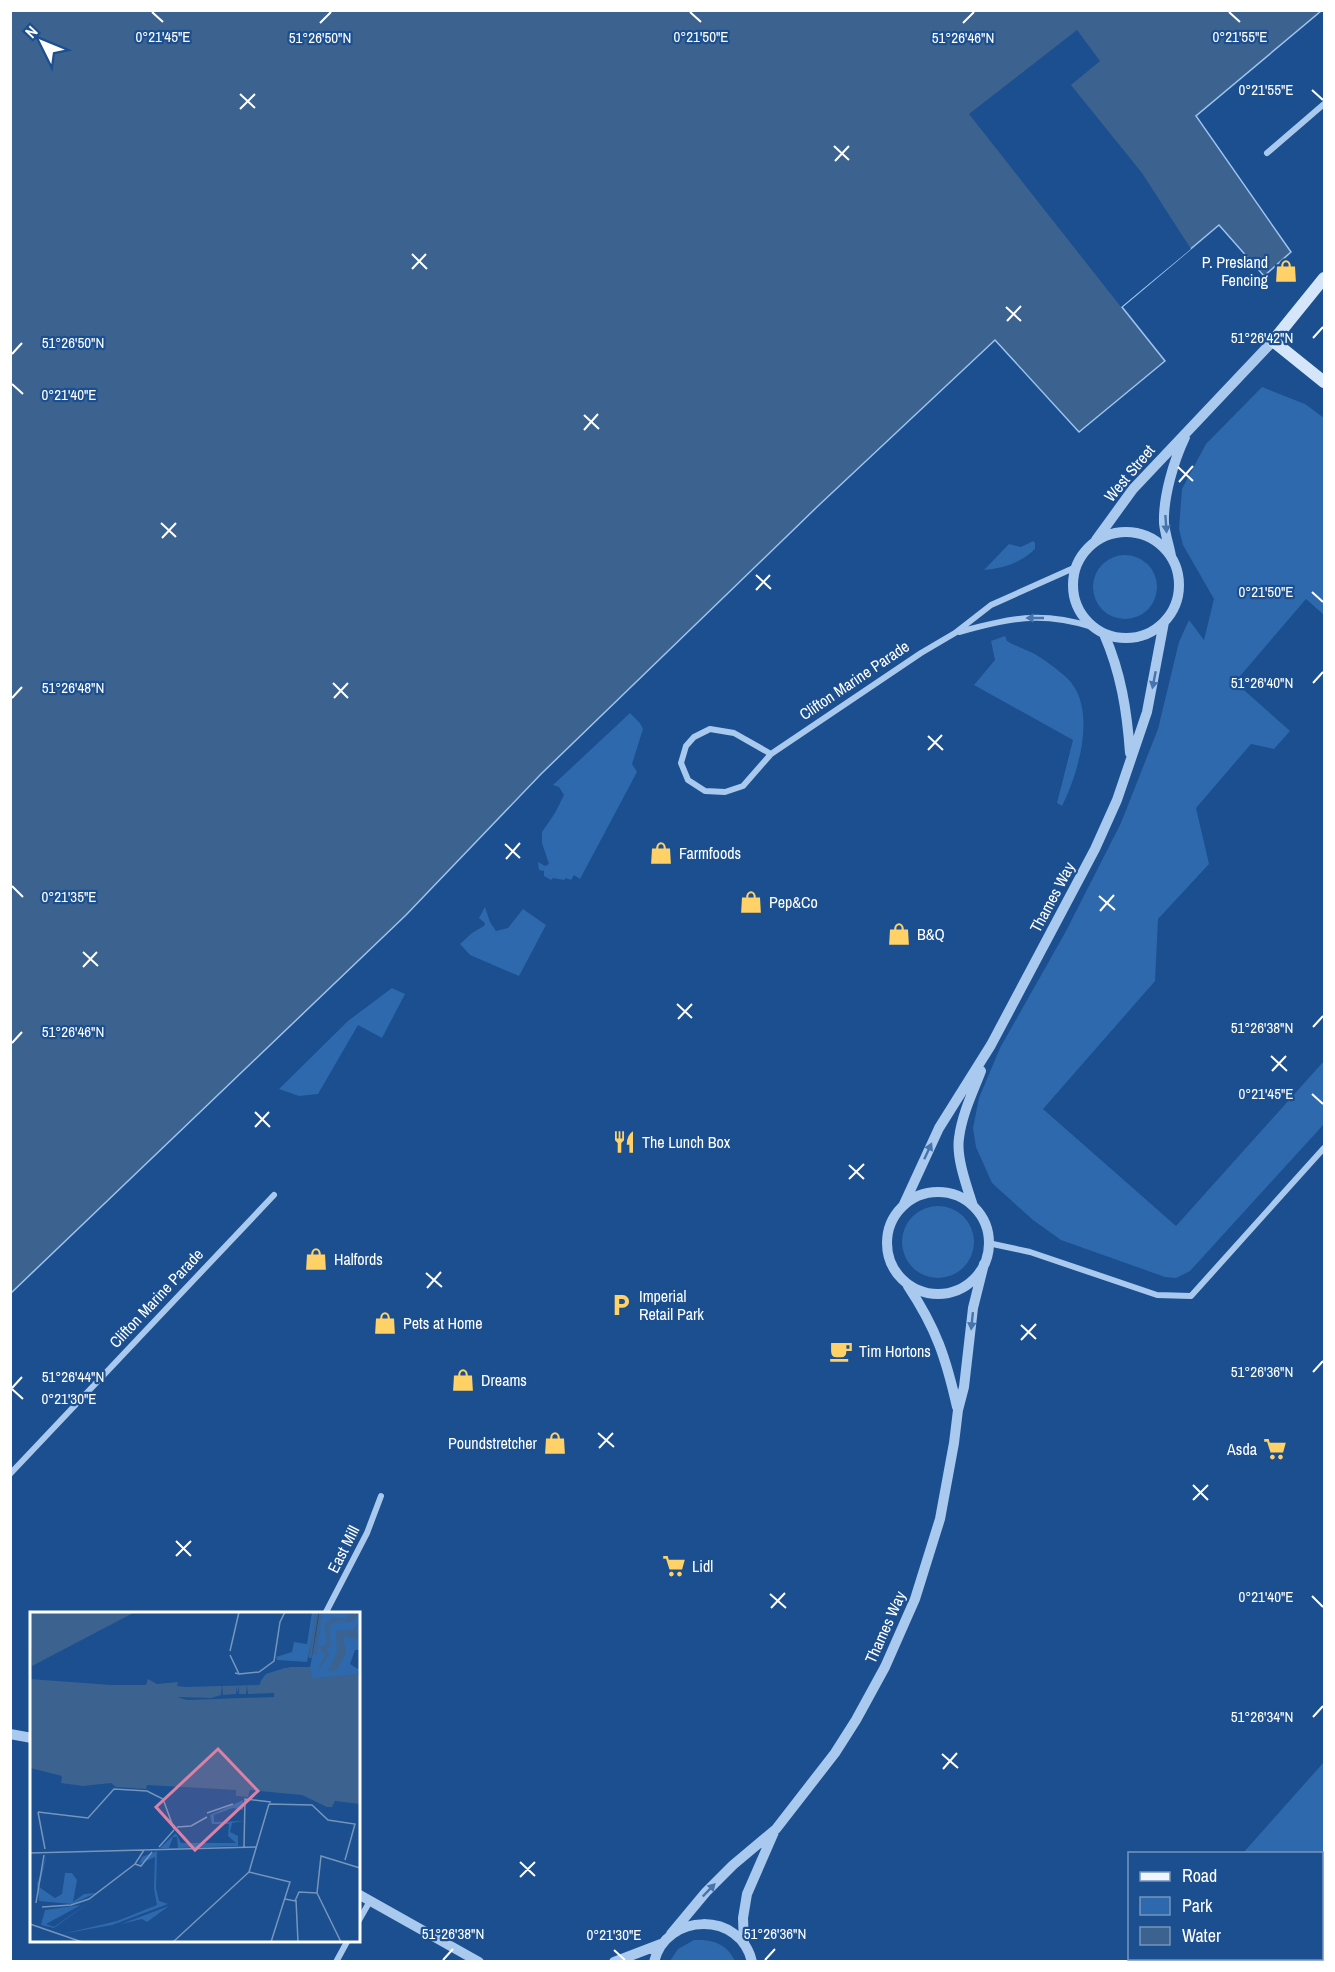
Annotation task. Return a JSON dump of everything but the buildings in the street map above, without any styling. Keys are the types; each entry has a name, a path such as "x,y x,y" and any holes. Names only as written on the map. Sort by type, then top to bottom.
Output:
{"main road":[{"name":"West Street","path":"1273,341 1324,278"},
{"path":"1273,341 1324,382"}],"street":[{"path":"1267,153 1324,104"},
{"name":"West Street","path":"1096,541 1133,489 1273,341"},
{"name":"West Street","path":"1172,559 1164,523 1168,489 1176,458 1189,429"},
{"path":"1129,532 1138,534 1146,536 1161,546 1172,559 1178,575 1178,592 1174,608 1164,622 1151,632 1135,638 1118,638 1092,627 1082,616 1075,601 1072,584 1076,567 1084,552 1096,541 1112,534 1129,532"},
{"name":"Clifton Marine Parade","path":"771,754 734,733 710,729 694,736 686,746 681,763 688,780 705,791 724,792 743,786 771,754 921,653 956,633 991,605 1076,567"},
{"name":"Clifton Marine Parade","path":"956,633 1001,620 1032,617 1066,619 1092,627"},
{"name":"Thames Way","path":"904,1204 939,1128 992,1045 1095,849 1117,801 1148,712 1164,622"},
{"name":"Thames Way","path":"1104,634 1114,657 1122,688 1128,722 1130,759"},
{"name":"Thames Way","path":"974,1206 963,1175 958,1140 966,1110 992,1045"},
{"path":"988,1243 1030,1252 1157,1295 1191,1296 1324,1148"},
{"path":"946,1192 961,1197 974,1206 983,1219 988,1233 988,1249 984,1264 975,1277 963,1287 948,1293 918,1290 905,1282 895,1271 889,1258 887,1244 892,1222 904,1204 923,1194 946,1192"},
{"name":"Clifton Marine Parade","path":"10,1474 274,1195"},
{"name":"Thames Way","path":"661,1944 733,1865 776,1829 835,1752 856,1720 885,1667 915,1599 940,1519 954,1443 957,1410 964,1387 973,1308 984,1264"},
{"name":"Thames Way","path":"905,1282 926,1314 946,1358 957,1410"},
{"name":"East Mill","path":"325,1612 367,1533 381,1496"},
{"path":"10,1734 30,1738"},
{"name":"Thames Way","path":"744,1944 743,1918 747,1894 776,1829"},
{"path":"360,1895 479,1962"},
{"path":"360,1918 370,1901"},
{"path":"671,1934 695,1923 722,1926 734,1933 744,1944 752,1962"},
{"path":"336,1962 347,1942"},
{"path":"614,1962 661,1944"},
{"path":"654,1962 661,1944"}],"green space":[{"path":"1262,387 1305,404 1324,418 1324,615 1306,599 1235,682 1290,731 1274,749 1251,744 1196,808 1209,864 1158,919 1155,981 1043,1109 1176,1226 1324,1061 1324,1124 1190,1271 1176,1278 1165,1277 1061,1240 1033,1220 992,1183 976,1147 973,1128 979,1098 1000,1048 1065,933 1121,823 1158,729 1179,642 1189,620 1204,640 1214,599 1183,545 1179,529 1182,489 1206,444"},
{"path":"1033,541 1035,549 1024,558 1005,566 984,570 1009,544 1021,547"},
{"path":"1119,555 1131,555 1148,564 1155,575 1157,587 1155,599 1148,610 1131,619 1119,619 1107,614 1098,605 1093,593 1093,581 1098,569 1107,560"},
{"path":"1005,636 1007,641 1037,655 1067,678 1082,706 1084,723 1079,758 1062,806 1057,803 1073,740 974,685 995,660 991,641"},
{"path":"630,713 643,729 632,764 637,772 580,879 574,875 571,880 553,878 551,880 544,876 544,871 539,870 538,862 545,866 549,864 542,843 542,832 564,795 559,787 553,785"},
{"path":"485,907 496,931 508,928 523,909 546,925 519,976 470,955 460,944 484,926 485,923 479,918"},
{"path":"392,988 405,994 382,1038 358,1025 318,1094 299,1096 279,1089 348,1021"},
{"path":"938,1206 952,1209 964,1216 971,1228 974,1242 971,1256 964,1268 952,1275 938,1278 924,1275 912,1268 905,1256 902,1242 905,1228 912,1216 924,1209"},
{"path":"1324,1762 1323,1912 1323,1852 1244,1852"},
{"path":"694,1940 707,1940 719,1944 728,1950 735,1961 670,1961 678,1949"},
{"path":"1148,1960 1281,1960 1279,1962 1146,1961"}],"water":[{"path":"11,11 1321,11 1196,116 1291,252 1264,276 1219,225 1122,307 1165,361 1079,432 995,340 818,506 541,774 406,915 11,1293"}],"pier":[{"path":"1077,30 1100,61 1071,85 1142,173 1191,249 1121,307 969,114"}],"place":[{"name":"P. Presland Fencing","path":"1286,271"},
{"name":"Farmfoods","path":"661,853"},
{"name":"Pep&Co","path":"751,902"},
{"name":"B&Q","path":"899,934"},
{"name":"The Lunch Box","path":"624,1142"},
{"name":"Halfords","path":"316,1259"},
{"name":"Imperial Retail Park","path":"621,1305"},
{"name":"Pets at Home","path":"385,1323"},
{"name":"Tim Hortons","path":"841,1351"},
{"name":"Dreams","path":"463,1380"},
{"name":"Poundstretcher","path":"555,1443"},
{"name":"Asda","path":"1275,1449"},
{"name":"Lidl","path":"674,1566"}]}
